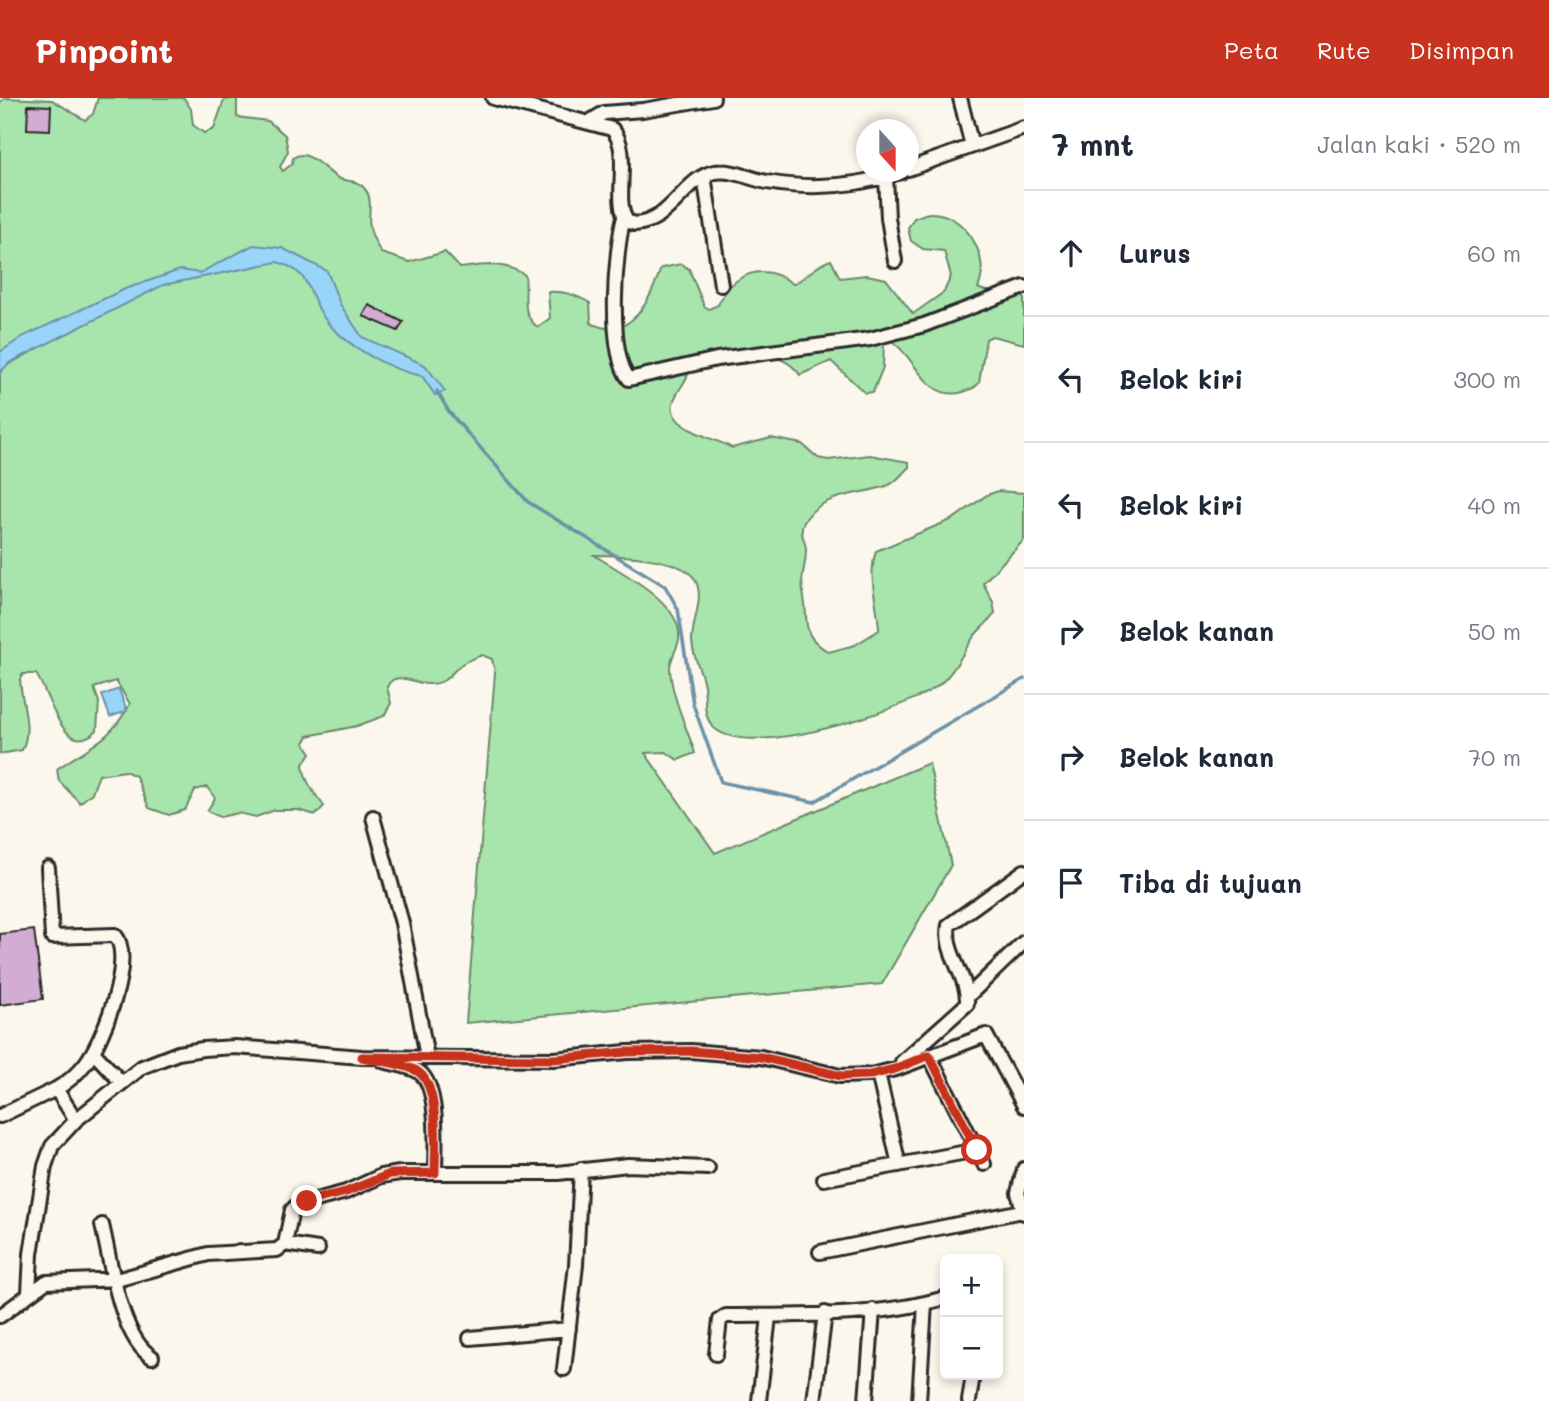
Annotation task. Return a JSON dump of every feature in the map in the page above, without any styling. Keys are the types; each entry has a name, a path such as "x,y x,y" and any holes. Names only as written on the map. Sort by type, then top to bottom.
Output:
{"street":[{"path":"493,98 589,122 612,129 617,134 623,174 624,217 618,247 615,320 629,379 717,359 870,339 924,325 1024,288"},
{"path":"589,122 604,113 643,110 713,98"},
{"path":"960,98 972,146"},
{"path":"919,165 1024,128"},
{"path":"624,217 635,224 651,220 704,176 721,171 773,183 820,186 866,182"},
{"path":"704,176 721,285"},
{"path":"886,182 888,218 895,261"},
{"path":"373,817 402,923 427,1057"},
{"path":"0,1116 56,1089 72,1078 93,1052 117,989 122,948 115,935 52,937 48,868"},
{"path":"967,997 949,943 949,925 1024,871"},
{"path":"895,1069 962,1011 967,997 1024,943"},
{"path":"29,1293 31,1254 45,1166 52,1146 76,1120 153,1061 204,1049 235,1047 362,1057 554,1059 627,1052 691,1051 761,1057 841,1076 895,1069 986,1035 1024,1106"},
{"path":"93,1052 122,1083"},
{"path":"929,1055 984,1164"},
{"path":"362,1057 417,1070 426,1078 432,1094 435,1173"},
{"path":"878,1073 899,1165"},
{"path":"56,1089 76,1120"},
{"path":"824,1179 977,1150"},
{"path":"0,1316 10,1312 29,1293 46,1282 115,1280 208,1254 277,1250 285,1244 292,1210 301,1203 346,1192 390,1174 558,1173 628,1165 708,1168"},
{"path":"820,1252 1023,1212 1018,1192 1024,1169"},
{"path":"564,1369 581,1170"},
{"path":"102,1225 115,1280 134,1340 152,1357"},
{"path":"285,1244 318,1249"},
{"path":"716,1354 722,1317 769,1317 873,1310 925,1304 940,1300"},
{"path":"919,1401 925,1304"},
{"path":"866,1401 873,1310"},
{"path":"814,1401 825,1313"},
{"path":"759,1401 769,1317"},
{"path":"470,1338 569,1329"},
{"path":"969,1401 972,1380"}],"green space":[{"path":"5,98 52,100 85,120 93,114 98,98 184,98 191,109 193,125 204,133 214,129 224,100 237,98 237,117 268,121 285,135 288,151 280,167 283,171 292,164 293,158 305,156 318,162 340,179 362,186 368,193 369,222 381,253 409,262 445,252 460,268 493,265 517,271 525,275 526,310 538,327 550,318 548,292 570,294 590,303 591,323 605,328 628,323 645,304 661,268 681,264 689,269 704,306 709,309 718,305 724,294 740,278 760,272 771,273 793,284 831,260 840,278 867,275 886,279 913,314 944,292 951,276 944,251 923,249 911,241 908,228 914,218 928,213 954,220 972,239 981,263 978,288 995,291 1024,281 1024,344 992,336 986,339 979,383 968,391 947,393 938,390 929,384 892,341 884,343 883,367 873,392 865,393 831,361 800,375 790,364 778,358 749,355 690,367 673,403 677,420 694,432 732,448 771,438 802,444 818,458 828,460 870,455 909,462 909,467 892,484 830,500 810,514 803,524 806,550 802,583 808,628 814,640 829,652 855,645 879,630 873,581 876,551 953,519 987,495 998,491 1024,493 1024,540 983,583 993,602 995,613 973,637 951,672 936,687 890,708 820,730 784,737 752,739 726,735 710,723 708,718 703,681 693,651 692,640 699,592 694,578 687,571 663,561 594,555 648,589 671,613 678,625 679,639 670,666 671,680 695,753 678,760 666,752 645,753 715,853 929,763 951,865 882,984 466,1023 495,673 492,659 482,655 464,663 445,680 437,683 425,684 395,679 387,687 391,703 384,716 357,726 308,736 304,743 311,753 303,764 305,775 324,806 316,815 298,810 275,810 256,817 238,813 220,817 207,811 215,798 207,787 195,790 185,810 169,815 149,808 136,776 125,771 99,775 92,793 80,803 59,781 57,769 107,735 122,717 130,704 116,681 94,688 99,702 97,730 85,738 75,738 59,721 36,674 23,674 20,679 26,724 25,741 22,750 0,754 0,369 100,314 0,355 0,102"}],"water":[{"path":"253,245 282,248 327,271 340,304 362,337 425,365 445,391 435,395 422,376 383,363 346,340 327,322 303,278 289,266 277,262 163,285 9,363 0,373 0,352 24,336 125,289 180,270 200,273"},
{"path":"119,689 127,711 110,717 102,695"}],"building":[{"path":"28,105 51,106 50,130 27,129"},
{"path":"369,305 403,322 398,331 363,316"},
{"path":"34,930 43,999 0,1005 0,934"}],"waterway":[{"path":"437,391 449,412 528,502 665,586 678,609 693,704 721,782 814,802 1024,679"}],"route":[{"path":"307,1201 346,1192 390,1174 435,1173 432,1094 426,1078 417,1070 362,1057 569,1059 627,1052 691,1051 761,1057 841,1076 870,1075 895,1069 929,1055 977,1150"}]}
